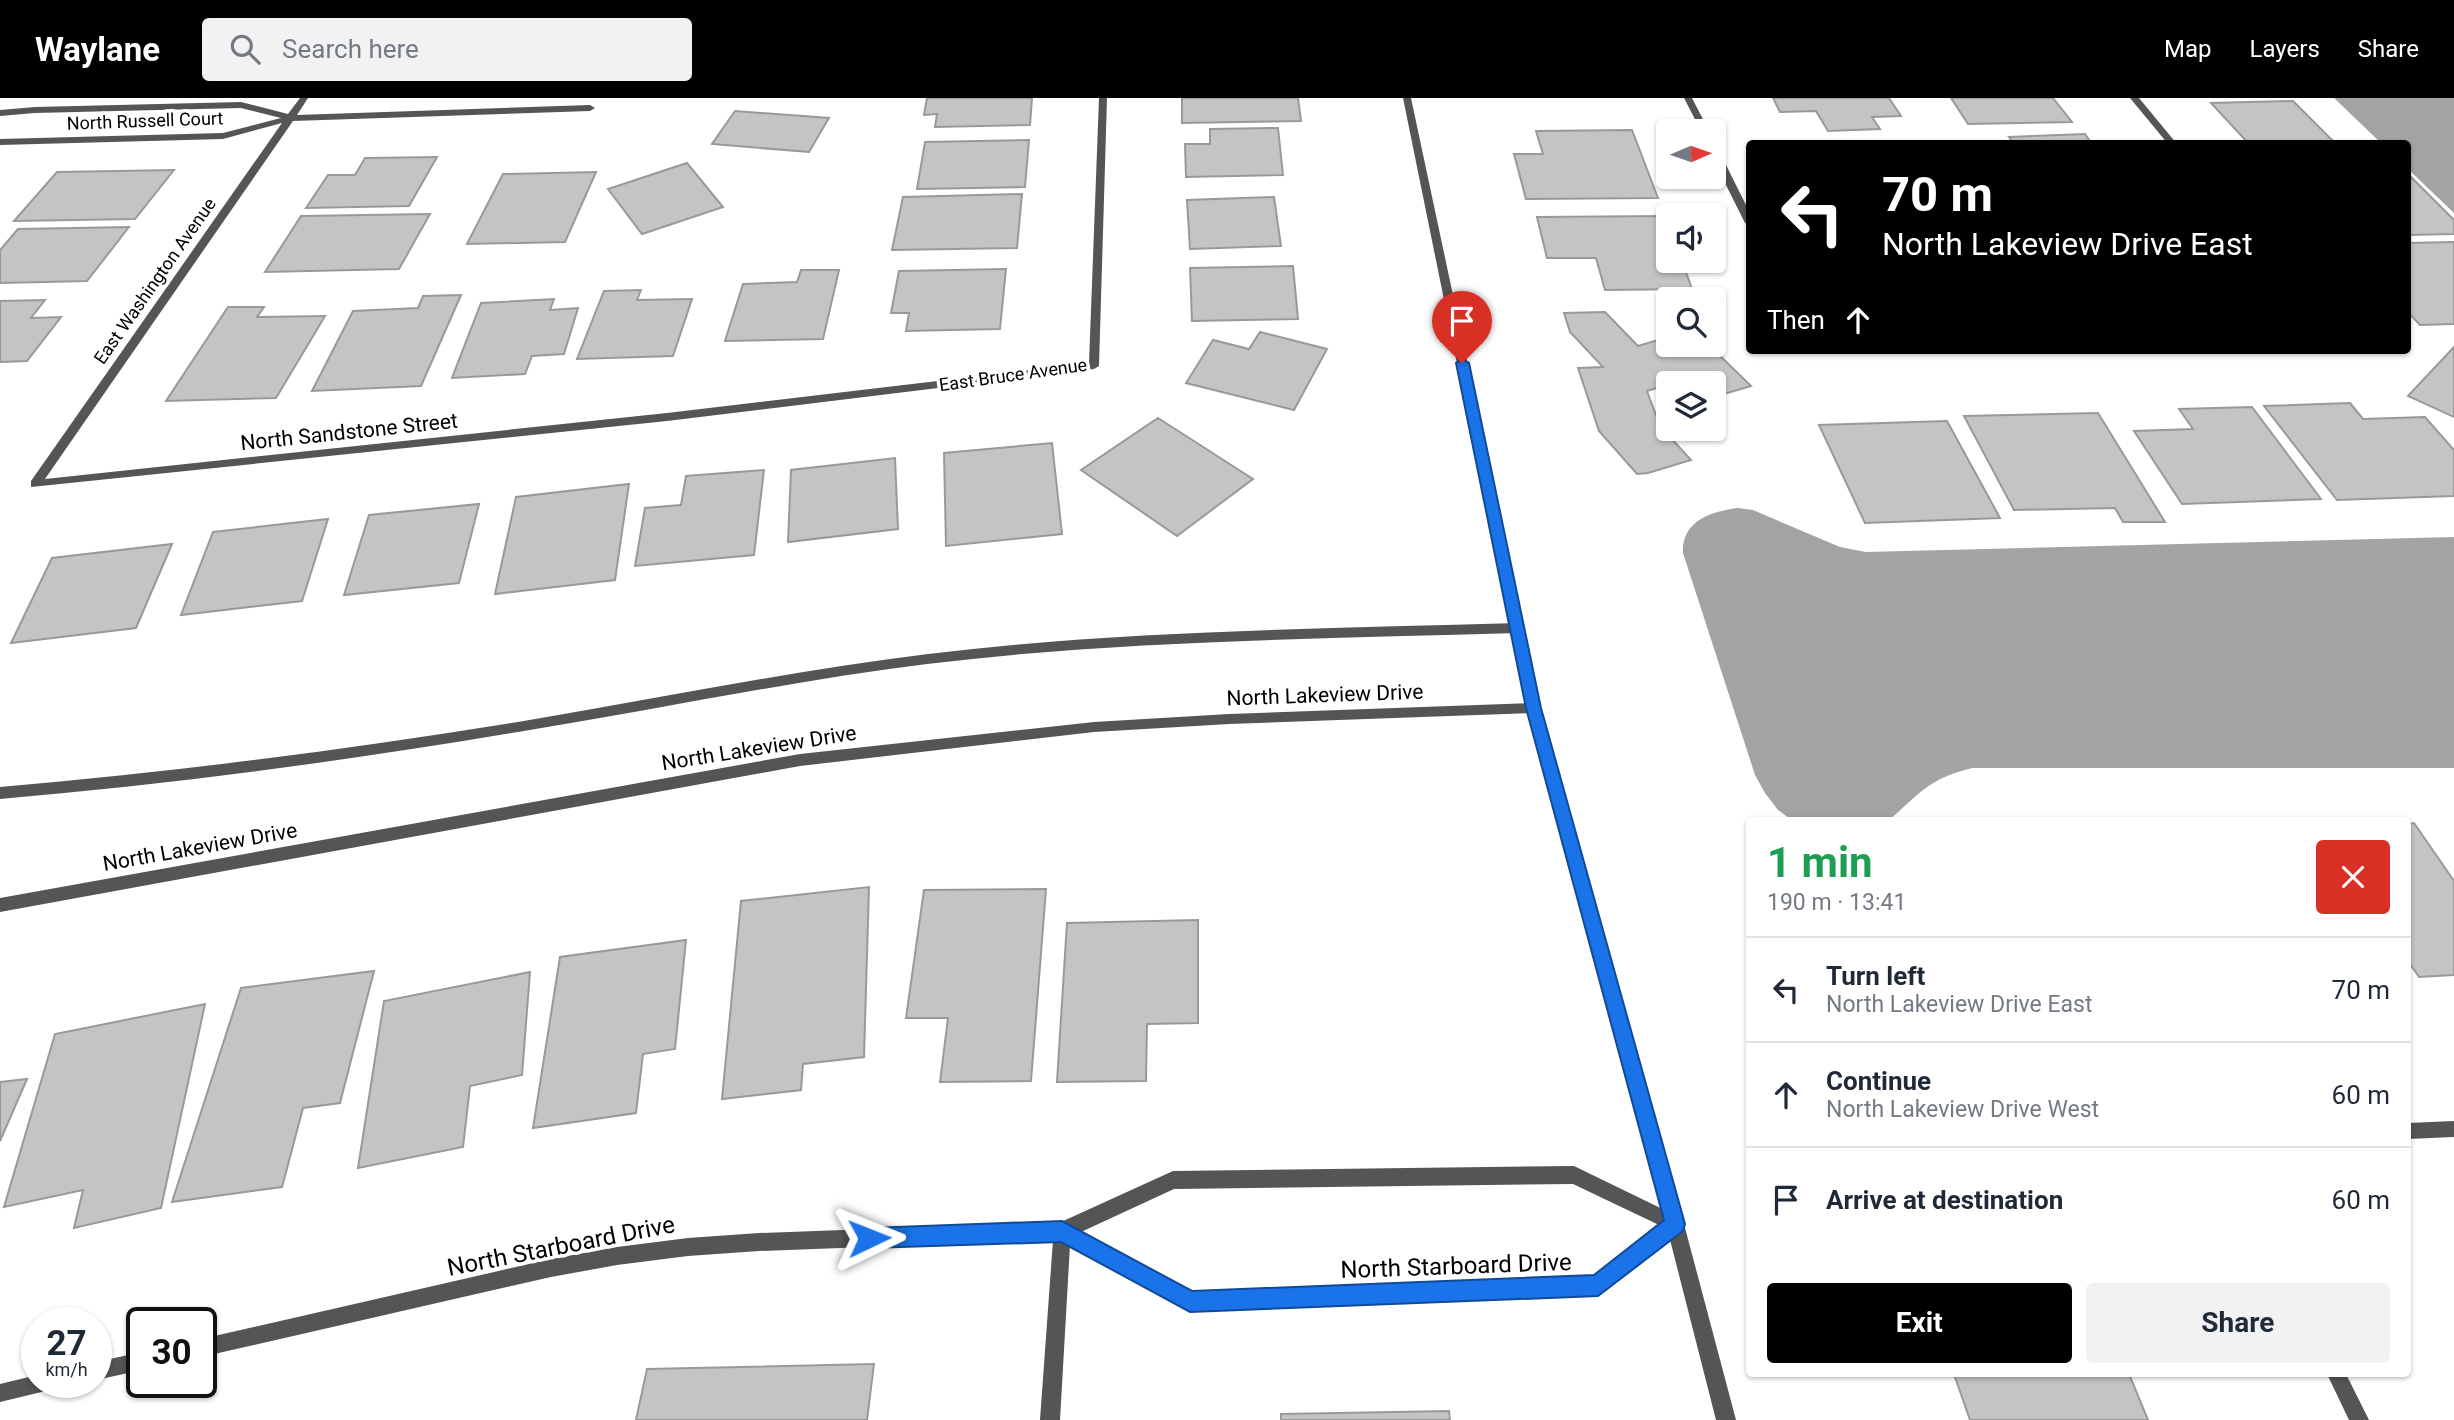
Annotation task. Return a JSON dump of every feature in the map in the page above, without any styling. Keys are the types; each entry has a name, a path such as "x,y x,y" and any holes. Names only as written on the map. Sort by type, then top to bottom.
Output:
{"street":[{"name":"East Washington Avenue","path":"35,484 304,98"},
{"name":"East Bruce Avenue","path":"667,417 1094,366 1103,98"},
{"path":"1407,98 1534,708 1726,1420"},
{"path":"1688,98 1698,119"},
{"path":"2134,98 2170,140"},
{"name":"North Russell Court","path":"0,113 241,105 290,118"},
{"name":"North Russell Court","path":"0,142 223,136 290,118 590,108"},
{"path":"1726,175 1746,215"},
{"name":"North Sandstone Street","path":"35,484 667,417"},
{"path":"0,793 178,774 379,748 820,675 988,652 1144,641 1518,628"},
{"name":"North Lakeview Drive","path":"0,905 693,778 813,759 1094,727 1229,719 1534,708"},
{"path":"2411,1131 2454,1129"},
{"name":"North Starboard Drive","path":"217,1344 551,1268 617,1256 759,1242 1062,1231 1173,1180 1574,1175 1675,1224 1598,1285 1190,1301 1062,1231"},
{"path":"1050,1420 1062,1231"},
{"path":"2338,1377 2359,1420"},
{"path":"0,1393 21,1388"}],"shaded area":[{"path":"2334,98 2454,98 2454,213 2411,172 2411,140 2378,140"},
{"path":"1738,508 1753,510 1840,547 1866,552 2454,537 2454,768 1972,768 1934,782 1892,817 1788,817 1778,810 1755,775 1683,553 1687,533 1693,525 1718,512"}],"building":[{"path":"927,98 1032,98 1030,125 935,127 937,114 924,115"},
{"path":"1182,98 1298,98 1301,121 1182,123"},
{"path":"1773,98 1889,98 1901,116 1872,117 1880,129 1828,131 1816,111 1780,112"},
{"path":"1951,98 2053,98 2072,122 1968,124"},
{"path":"2293,101 2332,140 2245,140 2211,103"},
{"path":"735,111 829,118 809,152 712,144"},
{"path":"1278,128 1283,175 1186,177 1185,144 1210,144 1210,129"},
{"path":"1632,130 1658,198 1526,199 1514,154 1543,154 1536,131"},
{"path":"2085,134 2089,140 2011,140 2009,137"},
{"path":"1029,140 1025,187 917,189 925,142"},
{"path":"437,157 409,206 306,208 328,175 355,175 365,158"},
{"path":"687,163 723,207 642,234 608,189"},
{"path":"174,170 135,219 14,221 57,172"},
{"path":"596,172 565,242 467,244 503,174"},
{"path":"2411,177 2454,220 2454,234 2411,235"},
{"path":"1022,194 1017,248 892,250 903,197"},
{"path":"1274,197 1281,246 1190,249 1187,200"},
{"path":"430,214 399,269 265,272 301,216"},
{"path":"1656,216 1656,273 1686,273 1691,287 1605,290 1596,258 1547,258 1537,217"},
{"path":"129,227 87,281 0,283 0,250 18,229"},
{"path":"2454,242 2454,324 2420,325 2411,315 2411,243"},
{"path":"1293,266 1298,319 1192,321 1190,268"},
{"path":"1006,269 1000,329 906,331 909,313 891,313 899,271"},
{"path":"801,270 839,270 823,339 725,341 743,284 797,282"},
{"path":"641,290 637,300 692,299 673,356 577,359 604,291"},
{"path":"461,295 421,386 312,391 353,311 418,308 423,296"},
{"path":"554,299 550,310 578,308 564,354 532,356 525,374 452,378 481,303"},
{"path":"45,300 31,318 61,317 27,361 0,362 0,301"},
{"path":"228,307 264,307 257,317 325,316 276,398 166,401"},
{"path":"1605,312 1638,346 1656,341 1656,357 1721,357 1751,386 1726,393 1726,371 1656,371 1656,388 1647,391 1656,415 1656,441 1674,441 1691,460 1637,474 1599,431 1578,368 1603,367 1570,332 1564,313"},
{"path":"1260,332 1327,349 1294,410 1186,383 1213,340 1249,349"},
{"path":"2454,347 2454,417 2408,396"},
{"path":"2350,403 2363,419 2425,417 2454,450 2454,496 2337,500 2264,406"},
{"path":"2252,407 2321,499 2182,504 2134,431 2193,429 2179,409"},
{"path":"2098,413 2165,522 2123,522 2115,508 2014,510 1964,416"},
{"path":"1158,418 1253,479 1177,536 1081,470"},
{"path":"1947,421 2000,518 1865,523 1819,425"},
{"path":"1052,443 1062,534 946,546 944,453"},
{"path":"895,458 898,529 788,542 791,470"},
{"path":"764,470 754,555 635,566 645,508 681,505 686,476"},
{"path":"629,484 615,580 495,594 516,497"},
{"path":"479,504 459,583 344,595 369,515"},
{"path":"328,519 302,601 181,615 213,532"},
{"path":"172,544 136,628 11,643 52,558"},
{"path":"2414,823 2454,881 2454,975 2419,977 2411,965 2411,824"},
{"path":"869,887 864,1057 803,1064 801,1090 722,1099 741,901"},
{"path":"1046,889 1031,1081 940,1082 948,1018 906,1018 924,890"},
{"path":"1198,920 1198,1023 1147,1024 1146,1081 1057,1082 1067,923"},
{"path":"686,940 675,1049 643,1054 636,1113 533,1128 560,957"},
{"path":"374,971 340,1103 303,1108 282,1187 172,1202 241,988"},
{"path":"530,972 522,1075 470,1086 463,1147 358,1168 384,1001"},
{"path":"205,1004 161,1208 74,1228 83,1190 4,1207 55,1034"},
{"path":"27,1079 0,1141 0,1082"},
{"path":"874,1364 867,1420 636,1420 647,1369"},
{"path":"1955,1377 2130,1377 2148,1420 1970,1420"},
{"path":"1449,1411 1450,1420 1281,1420 1281,1414"}],"route":[{"path":"869,1238 1062,1231 1190,1301 1598,1285 1675,1224 1534,708 1462,363"}]}
